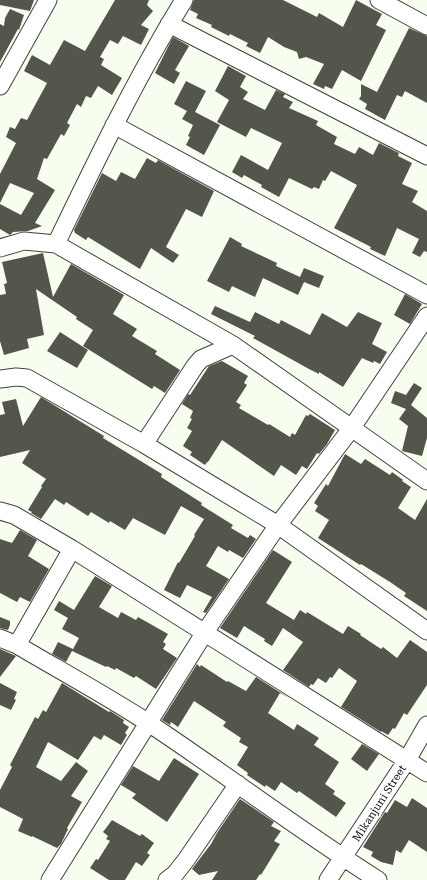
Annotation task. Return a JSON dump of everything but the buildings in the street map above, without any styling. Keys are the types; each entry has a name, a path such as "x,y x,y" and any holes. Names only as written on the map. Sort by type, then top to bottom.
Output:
{"street":[{"path":"0,86 48,0"},
{"path":"56,244 114,125 169,24 184,0"},
{"path":"379,0 402,6 427,26"},
{"path":"169,24 427,156"},
{"path":"114,125 427,295"},
{"path":"0,248 24,241 56,244 233,346 427,481"},
{"path":"50,880 206,632 278,525 351,429 427,316"},
{"path":"144,444 201,359 233,346"},
{"path":"1,375 27,378 144,444 278,525 427,631"},
{"path":"0,511 14,515 72,549 206,632 427,773"},
{"path":"17,645 72,549"},
{"path":"0,638 17,645 148,723 343,858 378,880"},
{"name":"Mikanjuni Street","path":"328,880 407,760 427,725"},
{"path":"167,880 175,874 186,860 238,784"}]}
